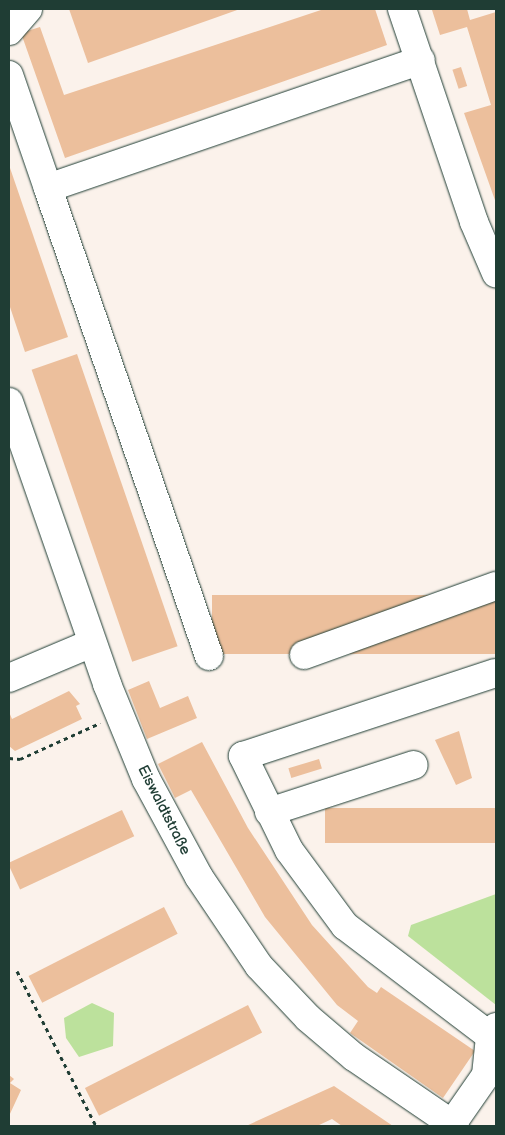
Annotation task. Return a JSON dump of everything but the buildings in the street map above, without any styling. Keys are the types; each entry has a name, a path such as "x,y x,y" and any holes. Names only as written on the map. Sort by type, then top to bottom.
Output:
{"street":[{"path":"9,31 28,9"},
{"path":"402,9 421,60 474,222 496,273"},
{"path":"48,188 421,60"},
{"path":"9,75 209,656"},
{"name":"Eiswaldtstraße","path":"9,402 92,643 134,750 167,819 259,966 328,1036 453,1125"},
{"path":"304,654 496,586"},
{"path":"9,678 92,643"},
{"path":"453,1125 486,1075 493,1032 345,926 302,870 269,812 243,756 496,673"},
{"path":"269,812 414,765"}],"path":[{"path":"9,758 20,759 105,721"},
{"path":"17,970 96,1126"}],"green space":[{"path":"496,894 496,1005 408,936 411,925"},
{"path":"92,1003 114,1013 113,1046 79,1057 66,1038 64,1018"}]}
